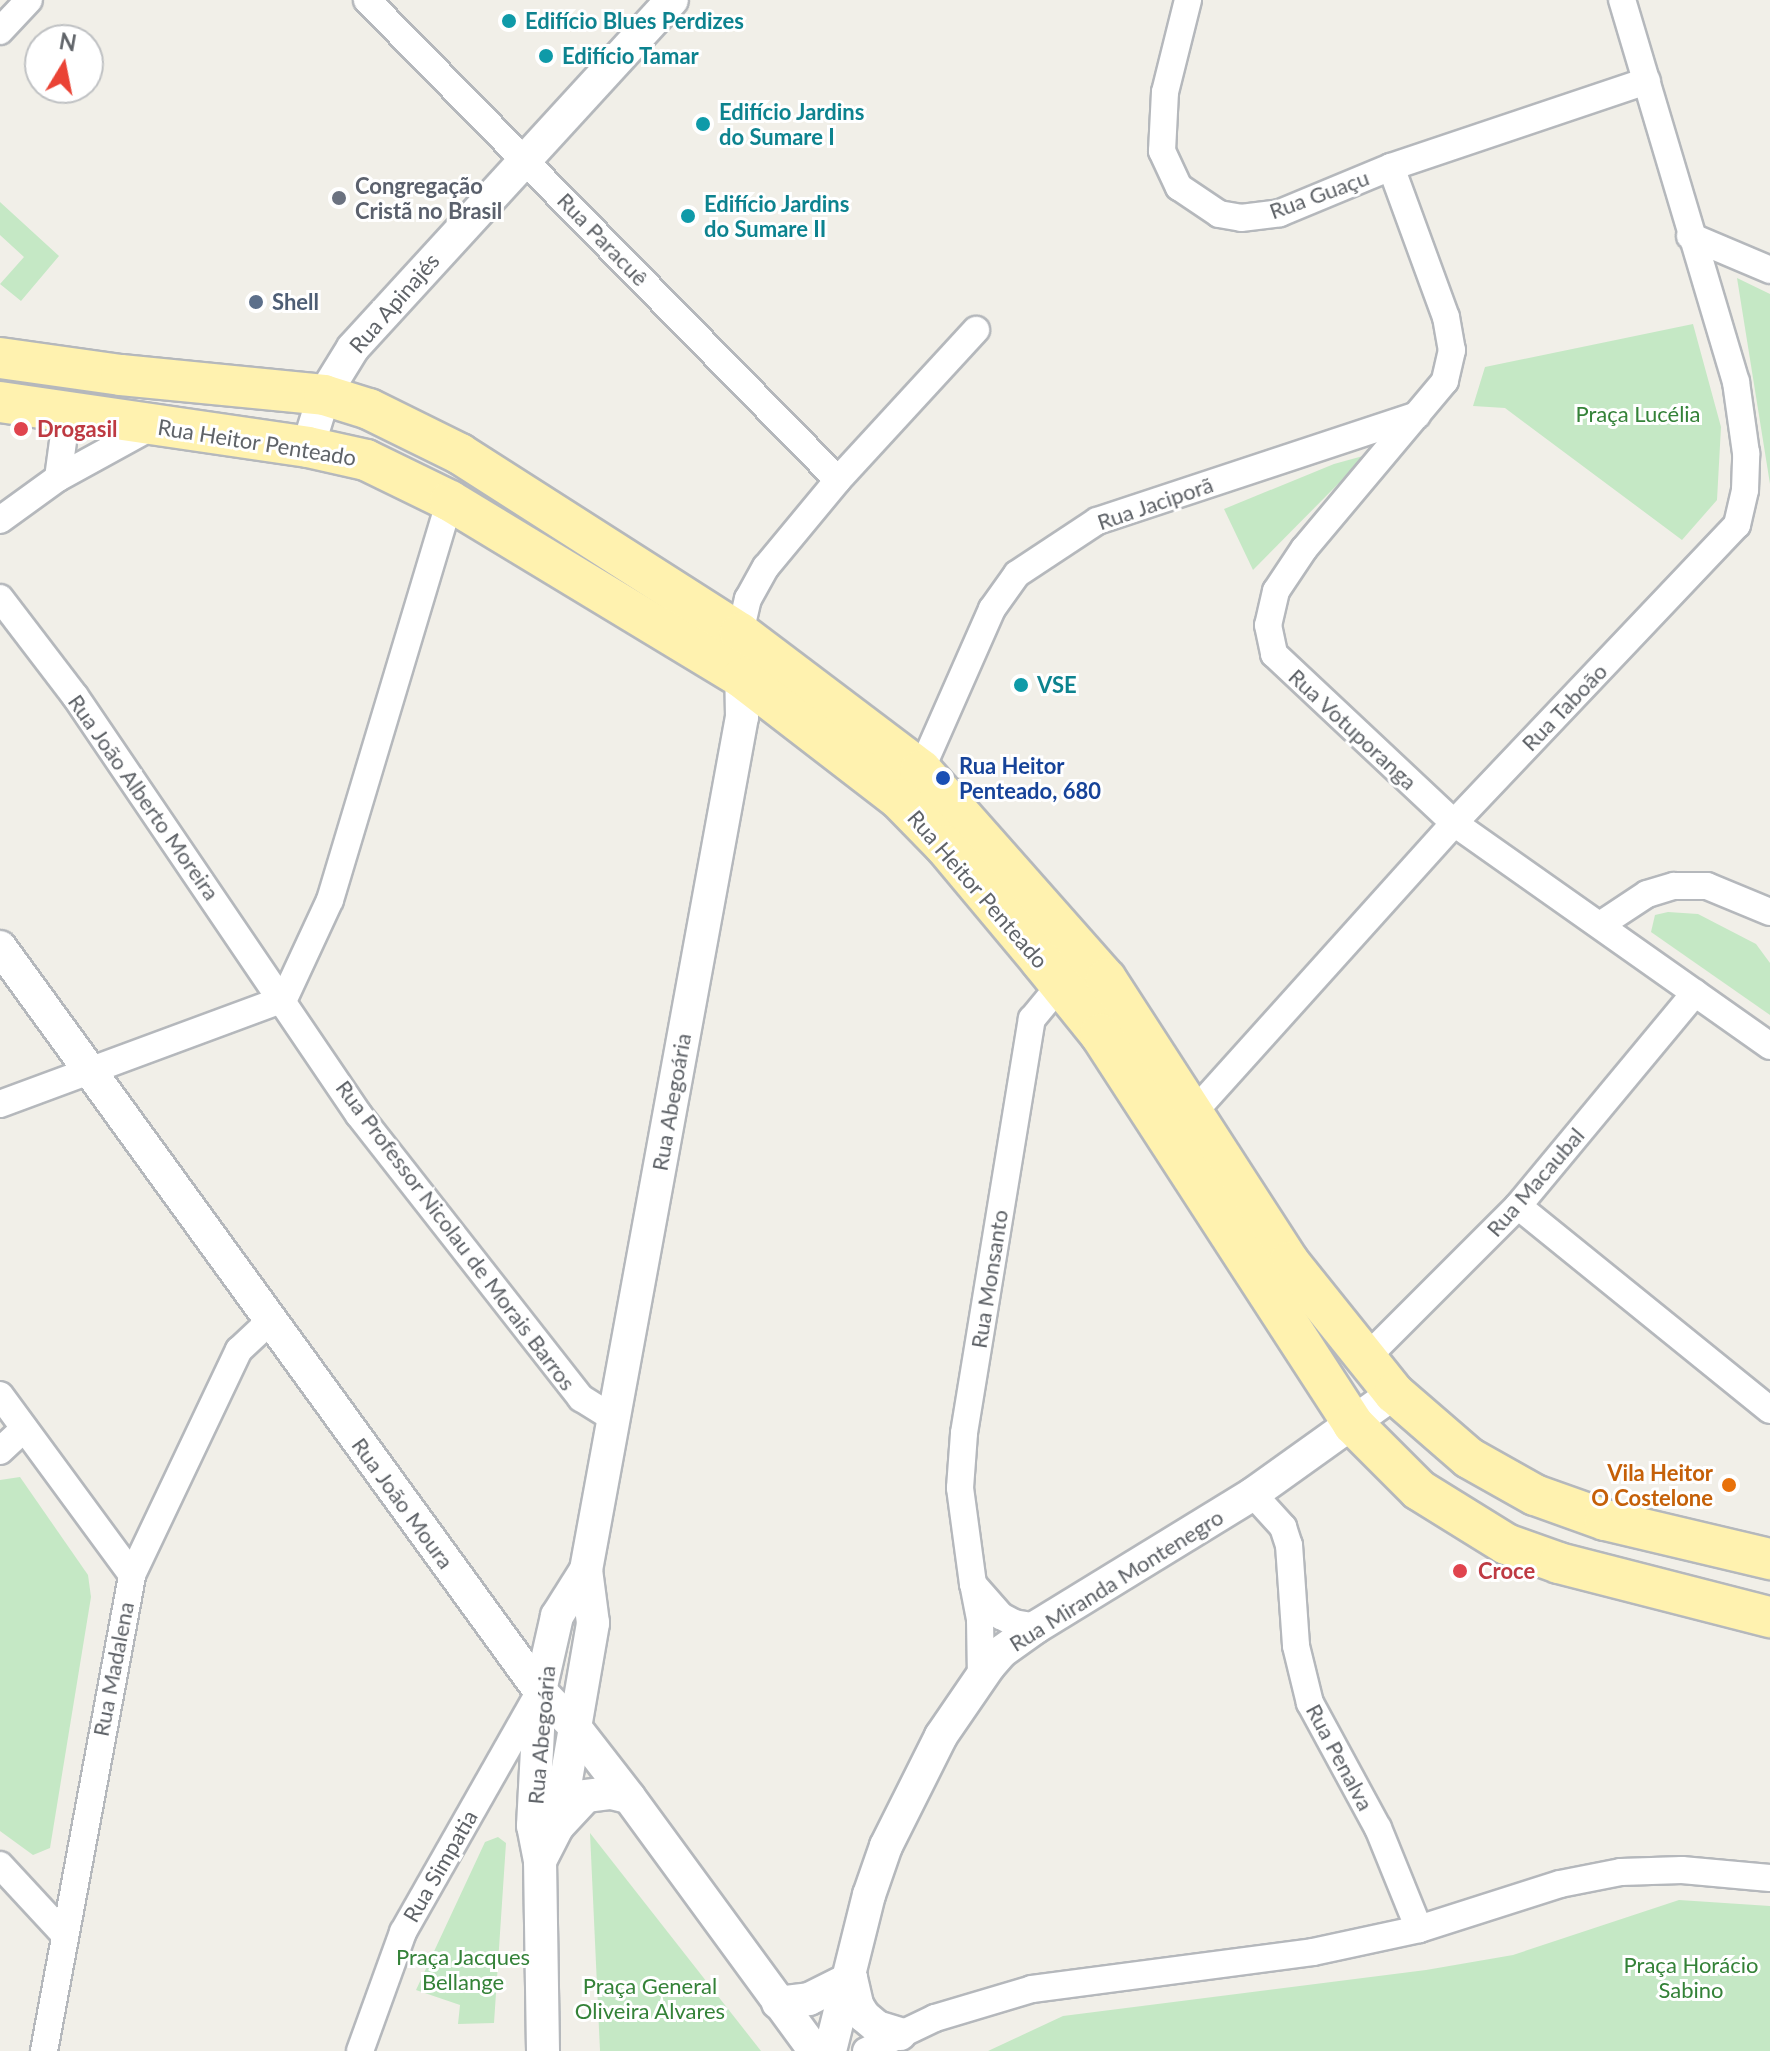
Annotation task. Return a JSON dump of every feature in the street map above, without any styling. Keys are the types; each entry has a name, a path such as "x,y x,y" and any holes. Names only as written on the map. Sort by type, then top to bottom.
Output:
{"main road":[{"name":"Rua Heitor Penteado","path":"0,358 121,375 324,395 369,409 460,454 740,633 921,770 1106,979 1289,1262 1364,1360 1394,1393 1469,1458 1535,1495 1605,1520 1770,1559"},
{"path":"67,412 73,395 84,382 121,375"},
{"path":"164,426 219,411 299,420 307,416 324,395"},
{"name":"Rua Heitor Penteado","path":"0,402 308,447 366,460 450,501 742,678 899,799 945,846 1061,984 1100,1034 1353,1424 1419,1490 1506,1544 1559,1563 1770,1617"}],"street":[{"path":"0,31 29,0"},
{"name":"Rua Paracuê","path":"367,0 838,480"},
{"name":"Rua Apinajés","path":"308,447 324,395 353,348 672,0"},
{"name":"Rua Guaçu","path":"1188,0 1165,92 1161,122 1162,151 1179,187 1219,214 1241,218 1280,213 1391,167 1647,81"},
{"name":"Rua Taboão","path":"1194,1112 1454,823 1737,525 1745,490 1744,420 1736,382 1622,0"},
{"name":"Rua Votuporanga","path":"1391,167 1446,317 1452,350 1445,381 1304,549 1276,591 1268,625 1274,654 1454,823 1770,1046"},
{"path":"1690,236 1770,270"},
{"path":"740,633 748,599 766,567 838,480 976,330"},
{"path":"58,478 67,412"},
{"name":"Rua Jaciporã","path":"921,770 992,609 1017,574 1097,521 1420,414"},
{"path":"0,520 58,478 164,426"},
{"path":"0,1104 284,999 330,900 450,501"},
{"name":"Rua João Alberto Moreira","path":"0,598 75,696 284,999"},
{"name":"Rua Abegoária","path":"540,1861 558,1826 593,1623 586,1570 742,717 740,633"},
{"path":"1600,925 1647,894 1674,886 1707,886 1770,911"},
{"name":"Rua João Moura","path":"0,947 540,1691 574,1726 629,1797 815,2051"},
{"name":"Rua Monsanto","path":"981,1677 980,1619 960,1488 964,1433 1032,1019 1061,984"},
{"name":"Rua Macaubal","path":"1364,1360 1518,1206 1695,993"},
{"name":"Rua Professor Nicolau de Morais Barros","path":"284,999 359,1115 581,1398 612,1417"},
{"path":"1518,1206 1770,1410"},
{"name":"Rua Madalena","path":"44,2051 132,1575 239,1350 270,1321"},
{"name":"Rua Miranda Montenegro","path":"830,2051 851,1978 869,1895 886,1846 941,1736 1001,1652 1036,1627 1253,1494 1394,1393"},
{"path":"0,1395 132,1575"},
{"path":"0,1451 24,1429"},
{"name":"Rua Penalva","path":"1253,1494 1283,1527 1289,1545 1296,1646 1310,1703 1378,1828 1419,1929"},
{"name":"Rua Abegoária","path":"543,2051 540,1861 533,1826 540,1691 557,1616 586,1570"},
{"path":"973,1584 1001,1616 1014,1623 1036,1627"},
{"name":"Rua Simpatia","path":"360,2051 403,1932 540,1691"},
{"path":"558,1826 586,1796 611,1793 629,1797"},
{"path":"0,1865 64,1934"},
{"path":"866,2051 935,2018 1032,1989 1313,1952 1419,1929 1560,1884 1621,1872 1682,1870 1770,1878"},
{"path":"778,2003 809,1999 851,1978 857,2005 864,2016 877,2027 900,2034"}],"green space":[{"path":"0,202 59,256 21,301 0,284 24,257 0,235"},
{"path":"1737,278 1770,294 1770,484"},
{"name":"Praça Lucélia","path":"1693,324 1721,427 1717,500 1682,540 1505,408 1473,406 1485,367"},
{"path":"1363,456 1253,570 1224,509 1334,464"},
{"path":"1668,912 1698,914 1756,944 1770,963 1770,1015 1651,932 1655,915"},
{"path":"20,1477 88,1575 91,1597 50,1848 33,1855 0,1831 0,1480"},
{"name":"Praça General Oliveira Alvares","path":"590,1833 761,2051 600,2051"},
{"name":"Praça Jacques Bellange","path":"498,1837 506,1843 494,2023 458,2024 460,2005 416,1990 485,1842"},
{"name":"Praça Horácio Sabino","path":"1679,1900 1770,1906 1770,2051 988,2051 1063,2016 1426,1970 1513,1955"}],"place":[{"name":"Edifício Blues Perdizes","path":"509,21"},
{"name":"Edifício Tamar","path":"546,56"},
{"name":"Edifício Jardins do Sumare I","path":"703,124"},
{"name":"Congregação Cristã no Brasil","path":"339,198"},
{"name":"Edifício Jardins do Sumare II","path":"688,216"},
{"name":"Shell","path":"256,302"},
{"name":"Drogasil","path":"21,429"},
{"name":"VSE","path":"1021,685"},
{"name":"Rua Heitor Penteado, 680","path":"943,778"},
{"name":"Vila Heitor O Costelone","path":"1729,1485"},
{"name":"Croce","path":"1460,1571"}]}
